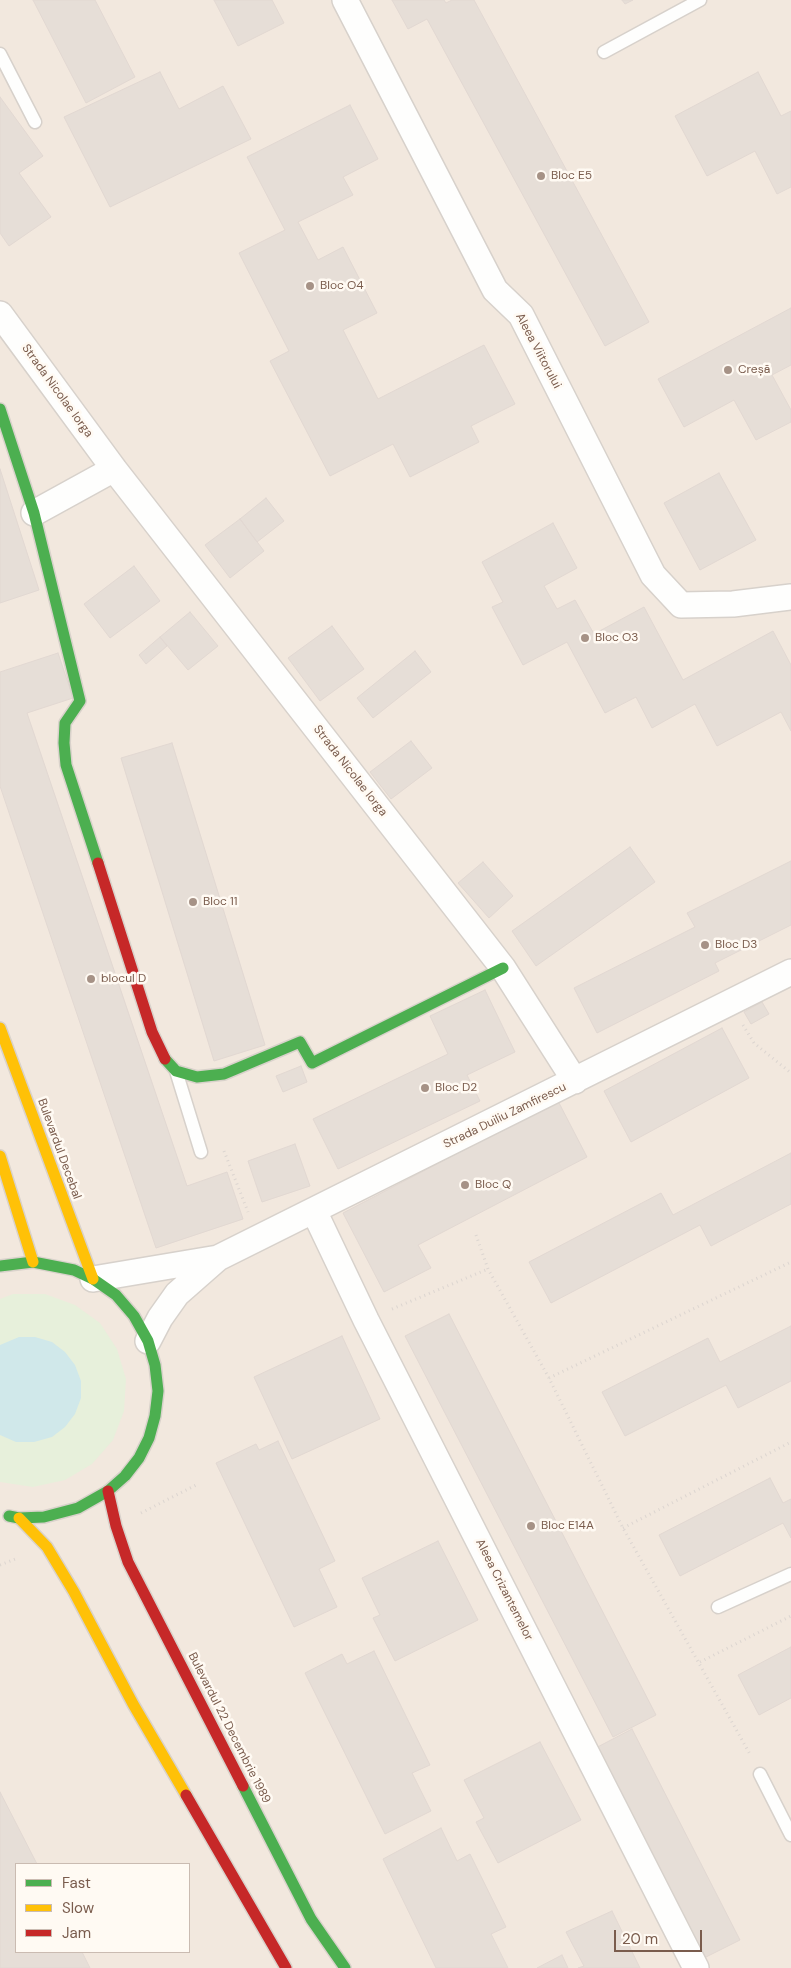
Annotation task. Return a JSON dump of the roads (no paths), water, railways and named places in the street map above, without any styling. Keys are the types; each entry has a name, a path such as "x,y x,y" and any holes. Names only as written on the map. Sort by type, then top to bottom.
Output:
{"main road":[{"path":"0,408 34,513 80,701 65,723 66,765 152,1032 162,1056 176,1071 197,1076 224,1074 300,1042 312,1063 503,968"},
{"name":"Bulevardul Decebal","path":"0,1028 93,1279"},
{"path":"0,1156 33,1262"},
{"path":"0,1266 33,1262 54,1265 74,1270 93,1279 116,1295 134,1316 148,1341 155,1365 157,1382 155,1416 149,1438 125,1476 108,1491 78,1508 44,1517 19,1518 0,1514"},
{"name":"Bulevardul 22 Decembrie 1989","path":"108,1491 116,1526 128,1562 311,1919 345,1968"},
{"path":"19,1518 47,1547 74,1592 133,1704 286,1968"}],"street":[{"name":"Aleea Viitorului","path":"345,0 495,290 522,315 653,575 680,604 733,604 791,597"},
{"name":"Strada Nicolae Iorga","path":"0,314 114,469 503,968 575,1081"},
{"path":"34,513 114,469"},
{"name":"Strada Duiliu Zamfirescu","path":"218,1258 791,972"},
{"name":"Aleea Crizantemelor","path":"314,1211 366,1320 696,1968"},
{"path":"93,1279 218,1258"},
{"path":"148,1341 160,1318 178,1294 218,1258"}],"lane":[{"path":"604,52 700,0"},
{"path":"0,54 35,122"},
{"path":"176,1071 201,1152"},
{"path":"718,1607 791,1574"},
{"path":"760,1774 791,1835"}],"water":[{"path":"19,1337 35,1337 52,1342 65,1352 75,1365 81,1381 81,1398 75,1414 65,1427 52,1437 34,1442 16,1442 0,1435 0,1345"}],"place":[{"name":"Bloc E5","path":"541,176"},
{"name":"Bloc O4","path":"310,286"},
{"name":"Creșă","path":"728,370"},
{"name":"Bloc O3","path":"585,638"},
{"name":"Bloc 11","path":"193,902"},
{"name":"Bloc D3","path":"705,945"},
{"name":"blocul D","path":"91,979"},
{"name":"Bloc D2","path":"425,1088"},
{"name":"Bloc Q","path":"465,1185"},
{"name":"Bloc E14A","path":"531,1526"}]}
